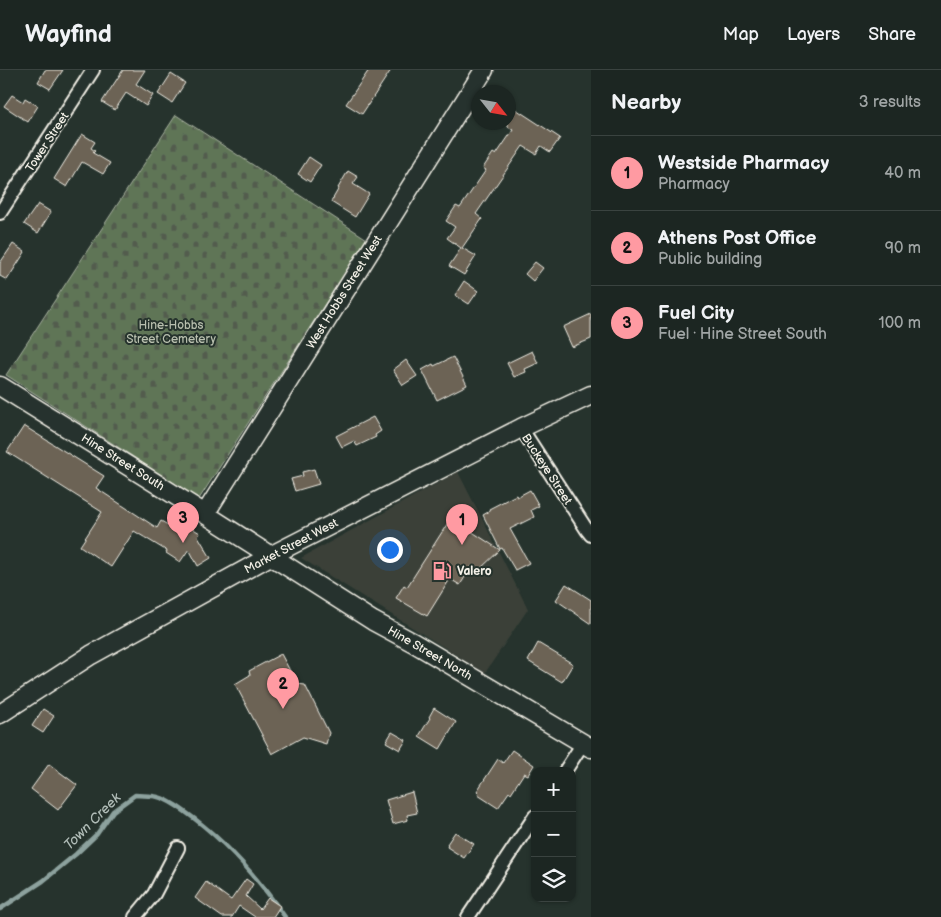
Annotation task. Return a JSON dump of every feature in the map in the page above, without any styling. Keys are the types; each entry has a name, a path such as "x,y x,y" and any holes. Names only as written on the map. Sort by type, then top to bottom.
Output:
{"street":[{"name":"Tower Street","path":"0,213 93,70"},
{"name":"West Hobbs Street West","path":"205,514 484,70"},
{"name":"Hine Street South","path":"0,386 270,556"},
{"name":"Market Street West","path":"0,714 91,655 270,556 591,394"},
{"name":"Buckeye Street","path":"521,428 591,535"},
{"name":"Hine Street North","path":"270,556 372,620 587,745"},
{"path":"568,767 587,745"},
{"path":"468,917 531,822"},
{"path":"136,917 154,894 178,848"}],"shaded area":[{"path":"458,472 528,609 485,673 301,558"}],"green space":[{"name":"Hine-Hobbs Street Cemetery","path":"176,115 367,239 199,499 6,375"}],"building":[{"path":"45,70 63,70 50,89 38,82"},
{"path":"123,70 145,70 136,84 153,95 146,106 126,93 115,110 102,102"},
{"path":"369,70 391,70 362,114 346,104"},
{"path":"171,74 185,83 172,103 158,94"},
{"path":"12,95 23,102 25,98 38,106 28,122 4,106"},
{"path":"516,109 560,138 550,152 541,146 536,154 523,146 476,214 482,219 462,248 476,256 464,275 449,266 461,248 447,238 455,227 446,221 456,206 460,208 486,170 483,168 493,153 496,155 513,130 516,130"},
{"path":"82,134 95,142 91,148 95,151 93,153 110,163 103,174 82,162 67,187 54,179"},
{"path":"309,157 321,165 310,182 298,174"},
{"path":"348,171 358,177 353,184 369,194 355,217 331,202"},
{"path":"38,204 51,212 38,233 24,224"},
{"path":"13,244 25,252 7,280 0,276 0,263"},
{"path":"535,262 543,268 533,281 525,274"},
{"path":"464,281 478,291 469,304 455,295"},
{"path":"591,314 591,339 572,347 563,327"},
{"path":"532,351 538,363 525,369 526,372 514,377 507,363"},
{"path":"453,357 467,385 437,400 422,370"},
{"path":"406,360 417,376 403,385 393,370"},
{"path":"373,417 381,431 375,435 376,437 357,446 354,441 342,447 336,436"},
{"path":"24,426 104,476 96,488 157,528 161,521 180,532 185,524 200,533 198,536 211,558 198,566 189,549 180,562 166,553 167,551 134,531 111,567 80,546 102,512 7,452"},
{"path":"314,469 319,484 295,491 291,479 303,476 302,472"},
{"path":"530,490 539,506 531,510 534,517 510,529 529,563 515,570 502,548 500,549 483,515 490,511 489,509"},
{"path":"451,518 500,550 479,570 472,566 460,585 450,579 427,616 396,598 404,585 407,587"},
{"path":"566,584 591,600 591,624 556,600"},
{"path":"538,643 573,664 562,682 528,661"},
{"path":"281,654 297,684 305,685 329,733 326,744 303,737 272,754 235,684 250,675 249,671"},
{"path":"434,708 456,722 440,749 419,736"},
{"path":"43,709 54,716 43,733 32,726"},
{"path":"392,732 406,740 400,750 386,742"},
{"path":"512,750 534,765 531,767 528,775 524,773 498,808 478,795 477,791 498,759 503,763"},
{"path":"49,764 77,785 58,810 31,789"},
{"path":"412,792 417,813 407,815 408,820 393,824 386,800"},
{"path":"455,832 474,844 464,858 447,847"},
{"path":"246,879 253,884 246,896 260,909 268,898 280,906 273,917 255,917 239,906 232,917 222,917 195,898 206,882 231,900"}],"waterway":[{"name":"Town Creek","path":"0,909 43,881 76,854 97,834 113,811 135,795 155,796 165,799 199,822 239,860 285,917"}],"place":[{"name":"Fuel City","path":"183,543"},
{"name":"Westside Pharmacy","path":"462,545"},
{"name":"Valero","path":"442,571"},
{"name":"Athens Post Office","path":"283,709"}]}
